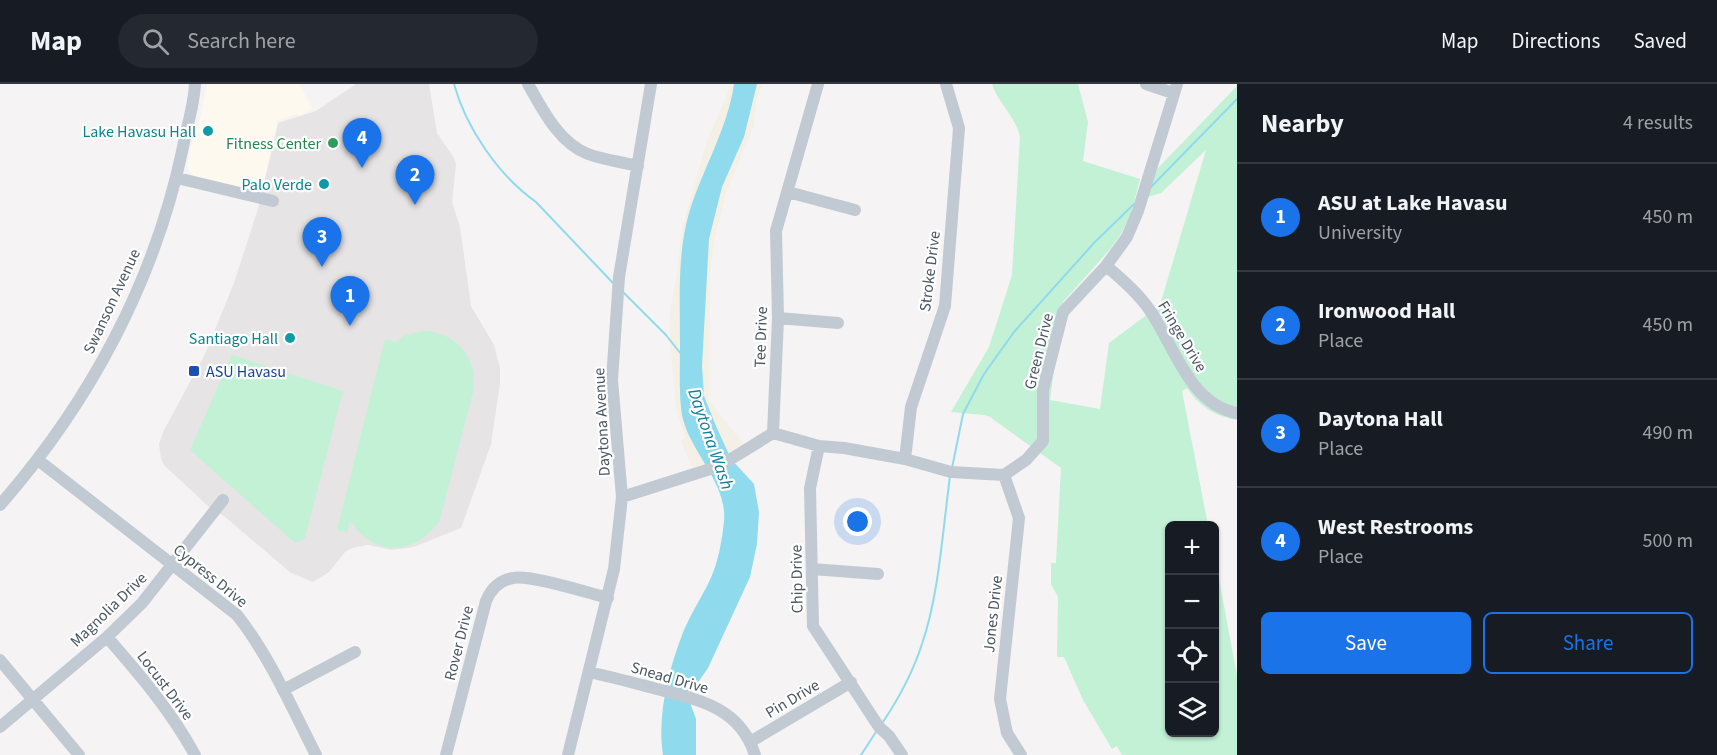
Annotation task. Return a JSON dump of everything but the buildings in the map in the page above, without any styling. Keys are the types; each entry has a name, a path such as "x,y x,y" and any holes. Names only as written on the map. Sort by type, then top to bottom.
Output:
{"street":[{"name":"Swanson Avenue","path":"0,505 38,460 90,385 127,315 156,241 177,177 195,84"},
{"path":"528,84 560,132 575,147 594,156 638,166"},
{"name":"Daytona Avenue","path":"568,755 614,569 622,497 612,380 619,277 651,84"},
{"name":"Tee Drive","path":"773,433 778,318 776,231 818,84"},
{"name":"Stroke Drive","path":"904,459 910,407 945,306 959,128 946,84"},
{"path":"1146,84 1175,88"},
{"name":"Green Drive","path":"1004,475 1026,460 1043,441 1043,390 1063,312 1106,266 1127,237 1138,211 1175,88"},
{"path":"177,177 273,201"},
{"path":"788,192 855,210"},
{"name":"Fringe Drive","path":"1106,266 1147,306 1199,392 1215,405 1237,413"},
{"path":"778,318 838,323"},
{"path":"622,497 707,470 731,459 773,433 819,446 844,448 904,459 951,472 1004,475"},
{"name":"Chip Drive","path":"819,446 810,488 813,626 879,727 889,736 902,755"},
{"name":"Cypress Drive","path":"38,460 237,615 248,629 283,690 316,755"},
{"name":"Jones Drive","path":"1004,475 1019,518 1000,699 1007,733 1021,755"},
{"name":"Magnolia Drive","path":"0,727 107,637 142,603 223,500"},
{"path":"812,569 878,574"},
{"name":"Rover Drive","path":"446,755 486,601 495,587 507,579 521,577 608,598"},
{"name":"Locust Drive","path":"107,637 172,716 195,755"},
{"path":"283,690 355,652"},
{"path":"0,660 79,755"},
{"name":"Snead Drive","path":"589,672 688,697 712,706 734,720 750,742 755,755"},
{"name":"Pin Drive","path":"750,742 851,682"}],"shaded area":[{"path":"207,84 299,84 313,109 300,116 298,114 276,121 278,123 261,194 194,177 189,171 187,165 194,134 199,124"},
{"path":"356,84 429,84 437,133 456,164 452,202 460,227 471,306 494,345 500,368 500,384 491,444 461,528 414,547 392,550 368,545 352,548 345,552 329,572 313,582 291,573 224,516 209,507 164,465 159,444 163,432 205,354 234,283 258,209 278,123 316,111"}],"green space":[{"path":"992,84 1078,84 1088,122 1083,161 1140,179 1131,214 1122,232 1111,248 1063,302 1050,400 1100,409 1109,343 1160,305 1206,150 1161,193 1148,197 1157,169 1237,86 1237,420 1209,410 1187,388 1182,391 1207,521 1165,521 1165,737 1219,737 1219,579 1237,675 1237,755 1122,755 1117,746 1112,749 1083,700 1064,657 1057,657 1058,597 1051,584 1051,563 1056,563 1061,468 990,417 951,412 989,347 1012,275 1020,137 1015,123"},
{"path":"424,331 447,337 464,350 473,369 473,392 440,519 420,540 408,546 395,548 371,541 350,520 347,532 337,530 385,339 396,342 406,335"},
{"path":"232,355 343,391 305,538 295,543 190,450"}],"sand":[{"path":"730,84 762,84 757,99 754,125 727,190 714,241 710,276 709,400 745,446 720,459 692,468 681,441 685,438 676,408 669,326 682,229 707,141"}],"water":[{"name":"Daytona Wash","path":"734,84 757,84 744,137 722,187 709,239 702,366 704,396 716,426 731,459 754,484 759,512 757,544 750,577 708,668 688,697 696,719 696,755 663,755 661,725 668,679 685,628 715,568 724,521 719,492 690,436 681,408 680,278 689,213 721,133"}],"waterway":[{"path":"454,84 459,101 475,134 497,165 509,179 536,202 613,283"},
{"path":"1151,187 1237,99"},
{"path":"952,468 963,414 984,374 1014,332 1094,243 1134,204"},
{"path":"622,291 666,335 681,354"},
{"path":"883,722 910,675 928,625 943,539 950,476"},
{"path":"861,755 876,732"}],"place":[{"name":"Lake Havasu Hall","path":"208,131"},
{"name":"Fitness Center","path":"333,143"},
{"name":"West Restrooms","path":"362,168"},
{"name":"Palo Verde","path":"324,184"},
{"name":"Ironwood Hall","path":"415,205"},
{"name":"Daytona Hall","path":"322,267"},
{"name":"ASU at Lake Havasu","path":"350,326"},
{"name":"Santiago Hall","path":"290,338"},
{"name":"ASU Havasu","path":"194,371"}]}
